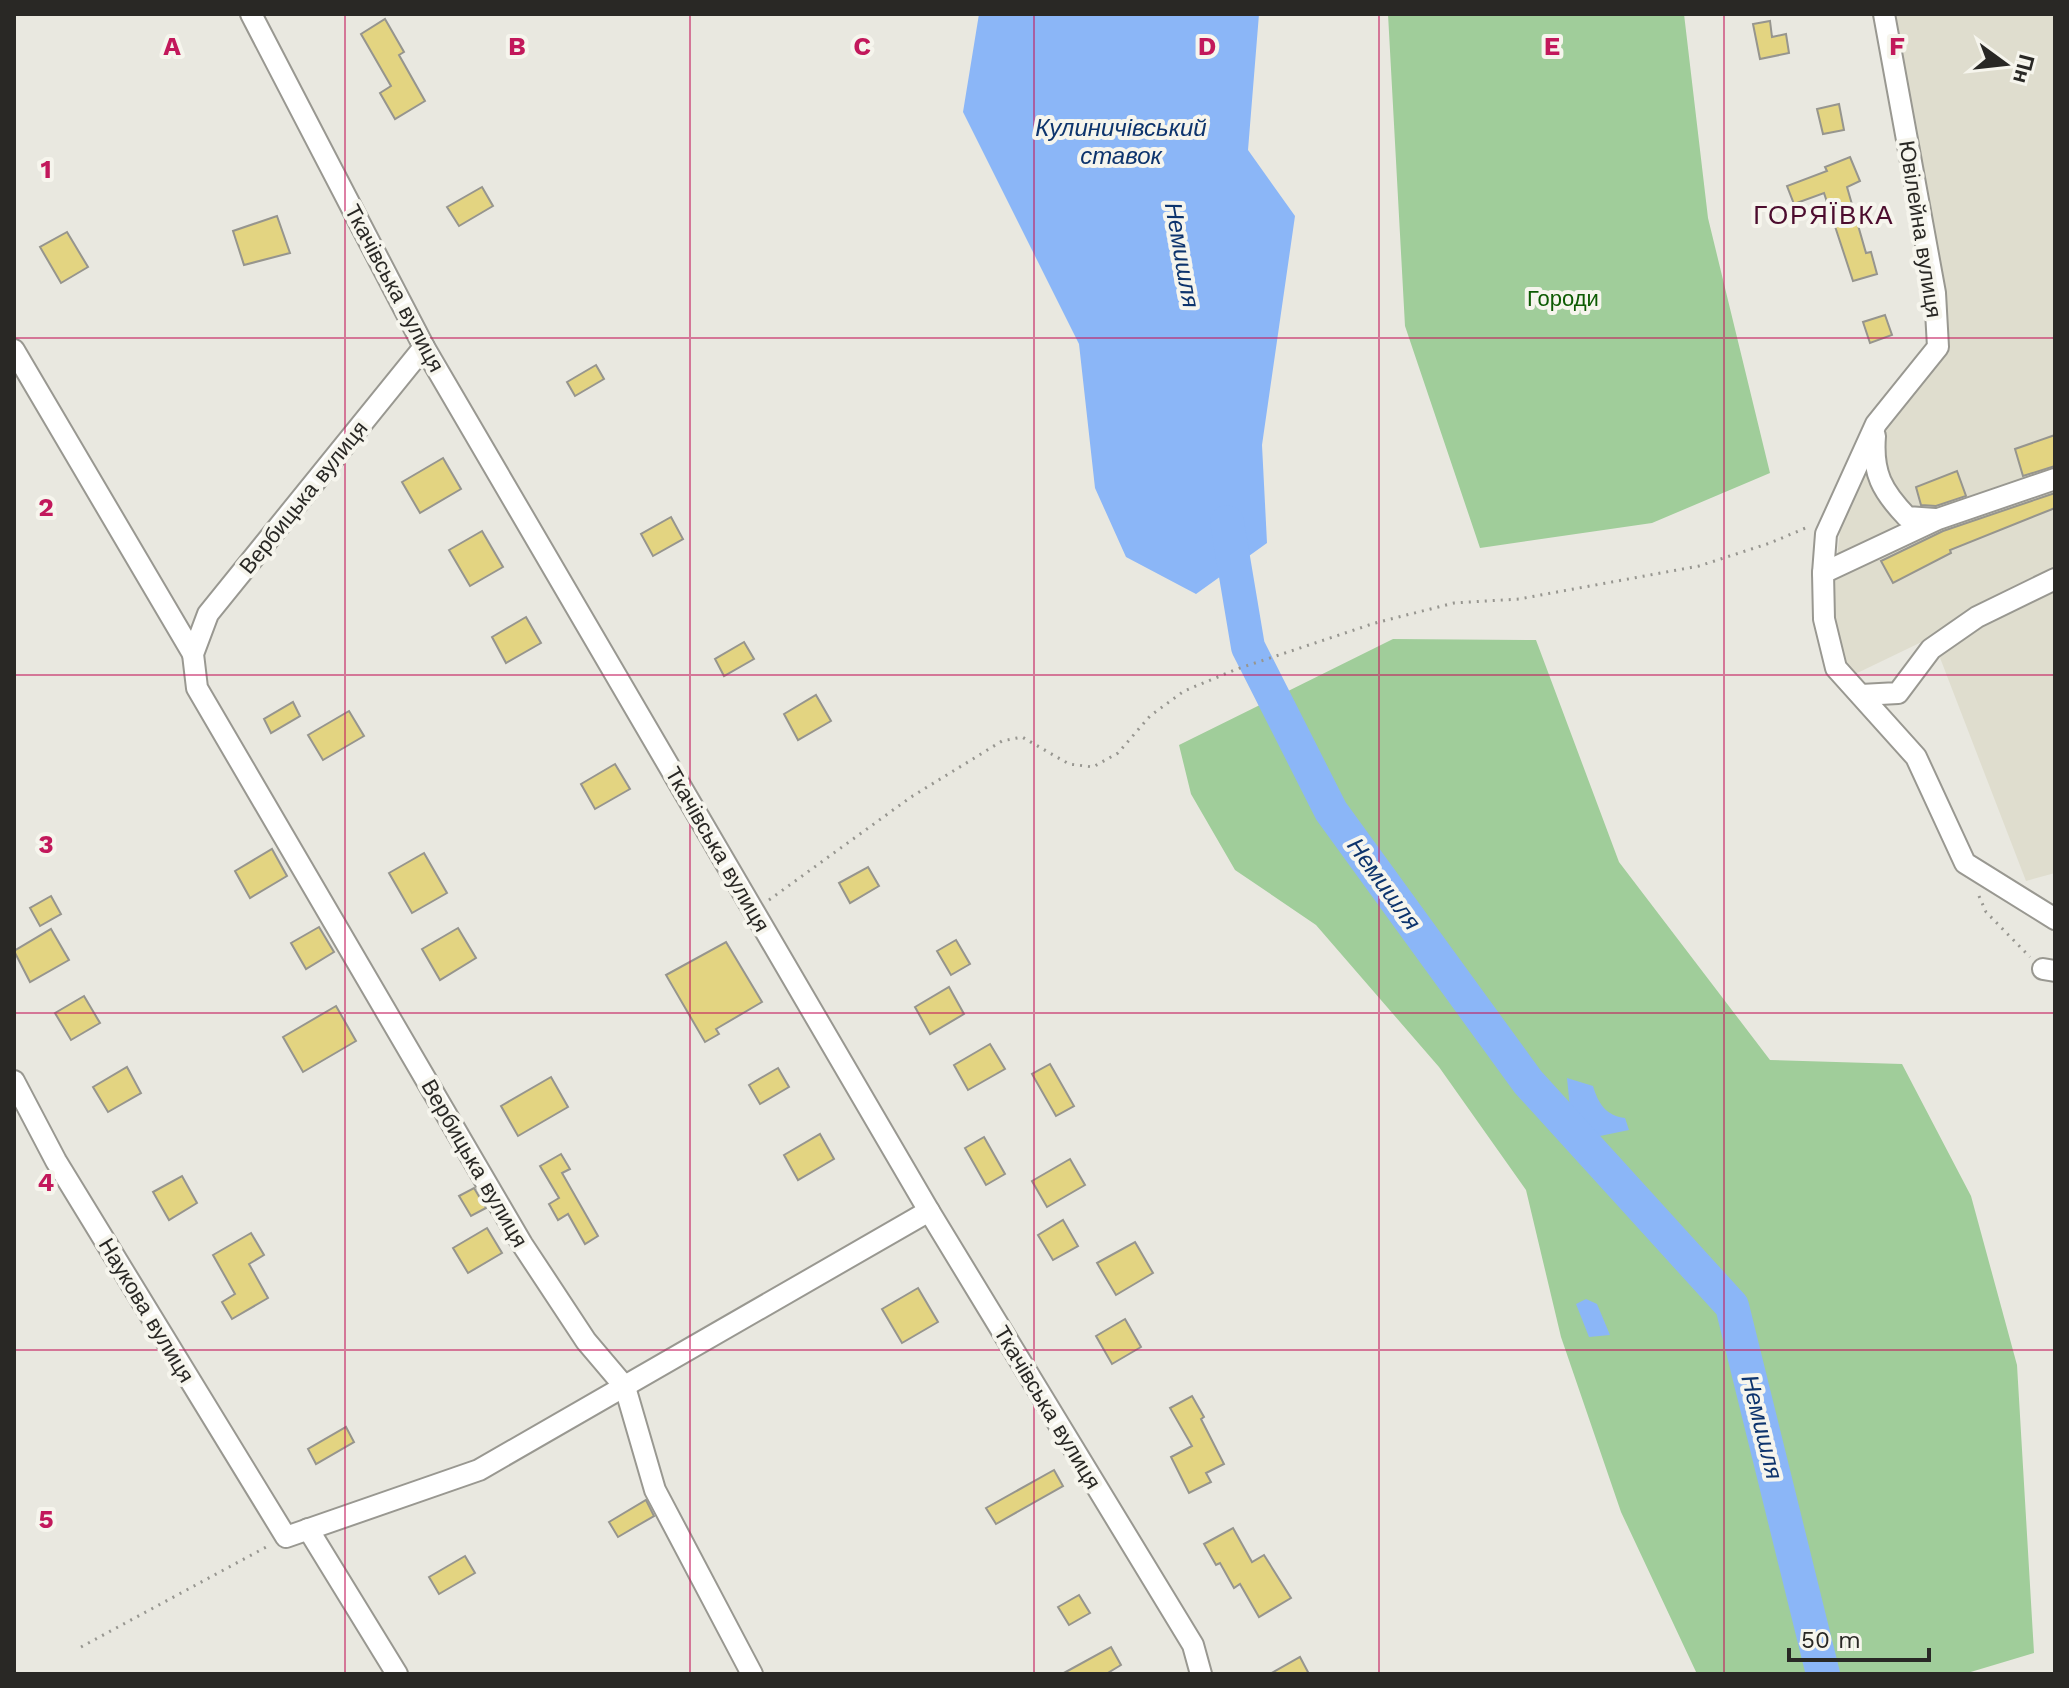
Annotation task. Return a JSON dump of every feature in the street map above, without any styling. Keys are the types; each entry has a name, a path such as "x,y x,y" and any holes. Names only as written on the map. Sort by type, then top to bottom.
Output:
{"street":[{"name":"Ткачівська вулиця","path":"251,14 424,347 929,1211 1193,1645 1201,1674"},
{"name":"Ювілейна вулиця","path":"1884,14 1935,293 1938,347 1876,424 1826,534 1824,619 1836,668 1916,757 1965,863"},
{"name":"Вербицька вулиця","path":"193,654 208,614 424,347"},
{"name":"Вербицька вулиця","path":"14,350 193,654 197,688 522,1244 586,1341 625,1387 655,1490 752,1674"},
{"path":"1876,424 1873,461 1889,499 1907,517 1938,519"},
{"path":"1823,573 1938,519 2055,479"},
{"path":"1861,695 1898,693 1931,649 1977,617 2055,579"},
{"path":"1965,863 2055,919"},
{"name":"Наукова вулиця","path":"14,1081 56,1161 286,1537"},
{"path":"286,1537 479,1470 929,1211"},
{"path":"308,1529 397,1674"}],"path":[{"path":"752,909 771,899 911,797 1002,741 1022,737 1069,764 1093,767 1118,753 1150,716 1184,691 1237,669 1375,623 1454,603 1519,599 1699,566 1770,543 1834,516"},
{"path":"1965,863 1986,912 2049,970"},
{"path":"81,1647 286,1537"}],"shaded area":[{"path":"1890,14 2055,14 2055,873 2026,881 1932,637 1849,677 1830,617 1841,523 1883,426 1944,346"}],"green space":[{"name":"Городи","path":"1388,14 1684,14 1708,218 1770,473 1652,523 1480,548 1405,326"},
{"path":"1393,639 1536,640 1619,862 1770,1060 1902,1064 1971,1196 2017,1365 2034,1653 1964,1674 1697,1674 1621,1512 1561,1337 1526,1190 1439,1067 1316,925 1235,870 1191,794 1179,745"}],"water":[{"name":"Кулиничівський ставок","path":"979,14 1259,14 1248,150 1295,216 1262,445 1267,543 1196,594 1126,557 1095,488 1079,344 963,112"},
{"path":"1567,1078 1593,1086 1604,1108 1613,1115 1625,1118 1629,1130 1600,1136 1571,1118"},
{"path":"1586,1299 1597,1304 1610,1335 1589,1337 1576,1304"}],"building":[{"path":"385,19 404,52 399,55 425,101 395,119 380,93 391,86 361,34"},
{"path":"1770,21 1772,37 1786,34 1789,53 1760,59 1753,24"},
{"path":"1839,104 1844,130 1823,134 1817,109"},
{"path":"1850,157 1860,181 1847,187 1866,253 1871,252 1877,274 1853,281 1824,193 1794,204 1787,186 1827,171 1825,167"},
{"path":"482,187 493,206 459,226 447,207"},
{"path":"277,216 290,253 244,265 233,231"},
{"path":"67,232 88,267 61,283 40,247"},
{"path":"1885,315 1892,335 1870,343 1863,322"},
{"path":"596,365 604,379 575,396 567,382"},
{"path":"2055,435 2055,466 2023,476 2015,449"},
{"path":"443,458 461,489 420,513 402,482"},
{"path":"1957,471 1966,496 1936,506 1921,505 1916,487"},
{"path":"2055,493 2055,508 1950,550 1951,553 1893,583 1881,561 1943,531"},
{"path":"671,517 683,539 653,556 641,534"},
{"path":"482,531 503,567 470,586 449,550"},
{"path":"526,617 541,643 506,663 492,637"},
{"path":"744,642 754,659 724,676 715,659"},
{"path":"816,695 831,721 798,740 784,714"},
{"path":"293,702 300,716 271,733 264,719"},
{"path":"349,711 364,736 323,760 308,735"},
{"path":"615,764 630,789 595,809 581,784"},
{"path":"272,849 287,876 250,898 235,871"},
{"path":"424,853 447,893 412,913 389,873"},
{"path":"868,867 879,886 850,903 839,883"},
{"path":"51,896 61,914 40,926 30,908"},
{"path":"319,927 334,952 306,969 291,943"},
{"path":"458,928 476,958 440,980 422,949"},
{"path":"51,929 69,960 30,982 14,951"},
{"path":"956,940 970,964 951,975 937,951"},
{"path":"726,942 762,1002 716,1029 719,1034 705,1042 666,975"},
{"path":"949,987 964,1014 930,1034 915,1007"},
{"path":"84,996 100,1023 71,1040 55,1013"},
{"path":"336,1006 356,1041 303,1072 283,1037"},
{"path":"990,1044 1005,1069 968,1090 954,1065"},
{"path":"1050,1064 1074,1106 1056,1116 1032,1074"},
{"path":"127,1067 141,1093 108,1112 93,1087"},
{"path":"778,1068 789,1087 760,1104 749,1085"},
{"path":"551,1077 568,1107 518,1136 501,1106"},
{"path":"820,1134 834,1159 798,1180 784,1155"},
{"path":"984,1137 1005,1174 986,1185 965,1148"},
{"path":"561,1154 570,1169 562,1173 598,1236 585,1244 568,1214 558,1220 549,1204 559,1198 540,1166"},
{"path":"1070,1159 1085,1185 1047,1207 1032,1181"},
{"path":"182,1176 197,1203 169,1220 153,1192"},
{"path":"474,1188 486,1208 471,1216 459,1196"},
{"path":"1063,1220 1078,1246 1053,1260 1038,1235"},
{"path":"487,1228 502,1253 468,1273 453,1248"},
{"path":"251,1233 264,1255 249,1264 268,1298 232,1319 222,1302 235,1294 213,1255"},
{"path":"1135,1242 1153,1273 1116,1295 1097,1263"},
{"path":"918,1288 938,1322 902,1343 882,1309"},
{"path":"1125,1319 1141,1347 1112,1364 1096,1336"},
{"path":"1192,1396 1224,1464 1206,1473 1211,1482 1189,1493 1171,1457 1192,1446 1170,1408"},
{"path":"346,1427 354,1442 316,1464 308,1449"},
{"path":"1054,1470 1063,1486 996,1524 986,1508"},
{"path":"646,1500 654,1516 618,1537 609,1522"},
{"path":"1233,1528 1252,1562 1264,1555 1291,1598 1259,1617 1240,1584 1234,1588 1220,1563 1216,1565 1204,1544"},
{"path":"465,1556 475,1573 439,1594 429,1577"},
{"path":"1079,1595 1090,1613 1069,1625 1058,1607"},
{"path":"1111,1647 1121,1665 1106,1674 1062,1674"},
{"path":"1300,1657 1309,1674 1270,1674"}],"waterway":[{"name":"Немишля","path":"1227,522 1248,647 1331,811 1528,1082 1732,1306 1823,1674"}],"district":[{"name":"ГОРЯЇВКА","path":"1824,215"}]}
